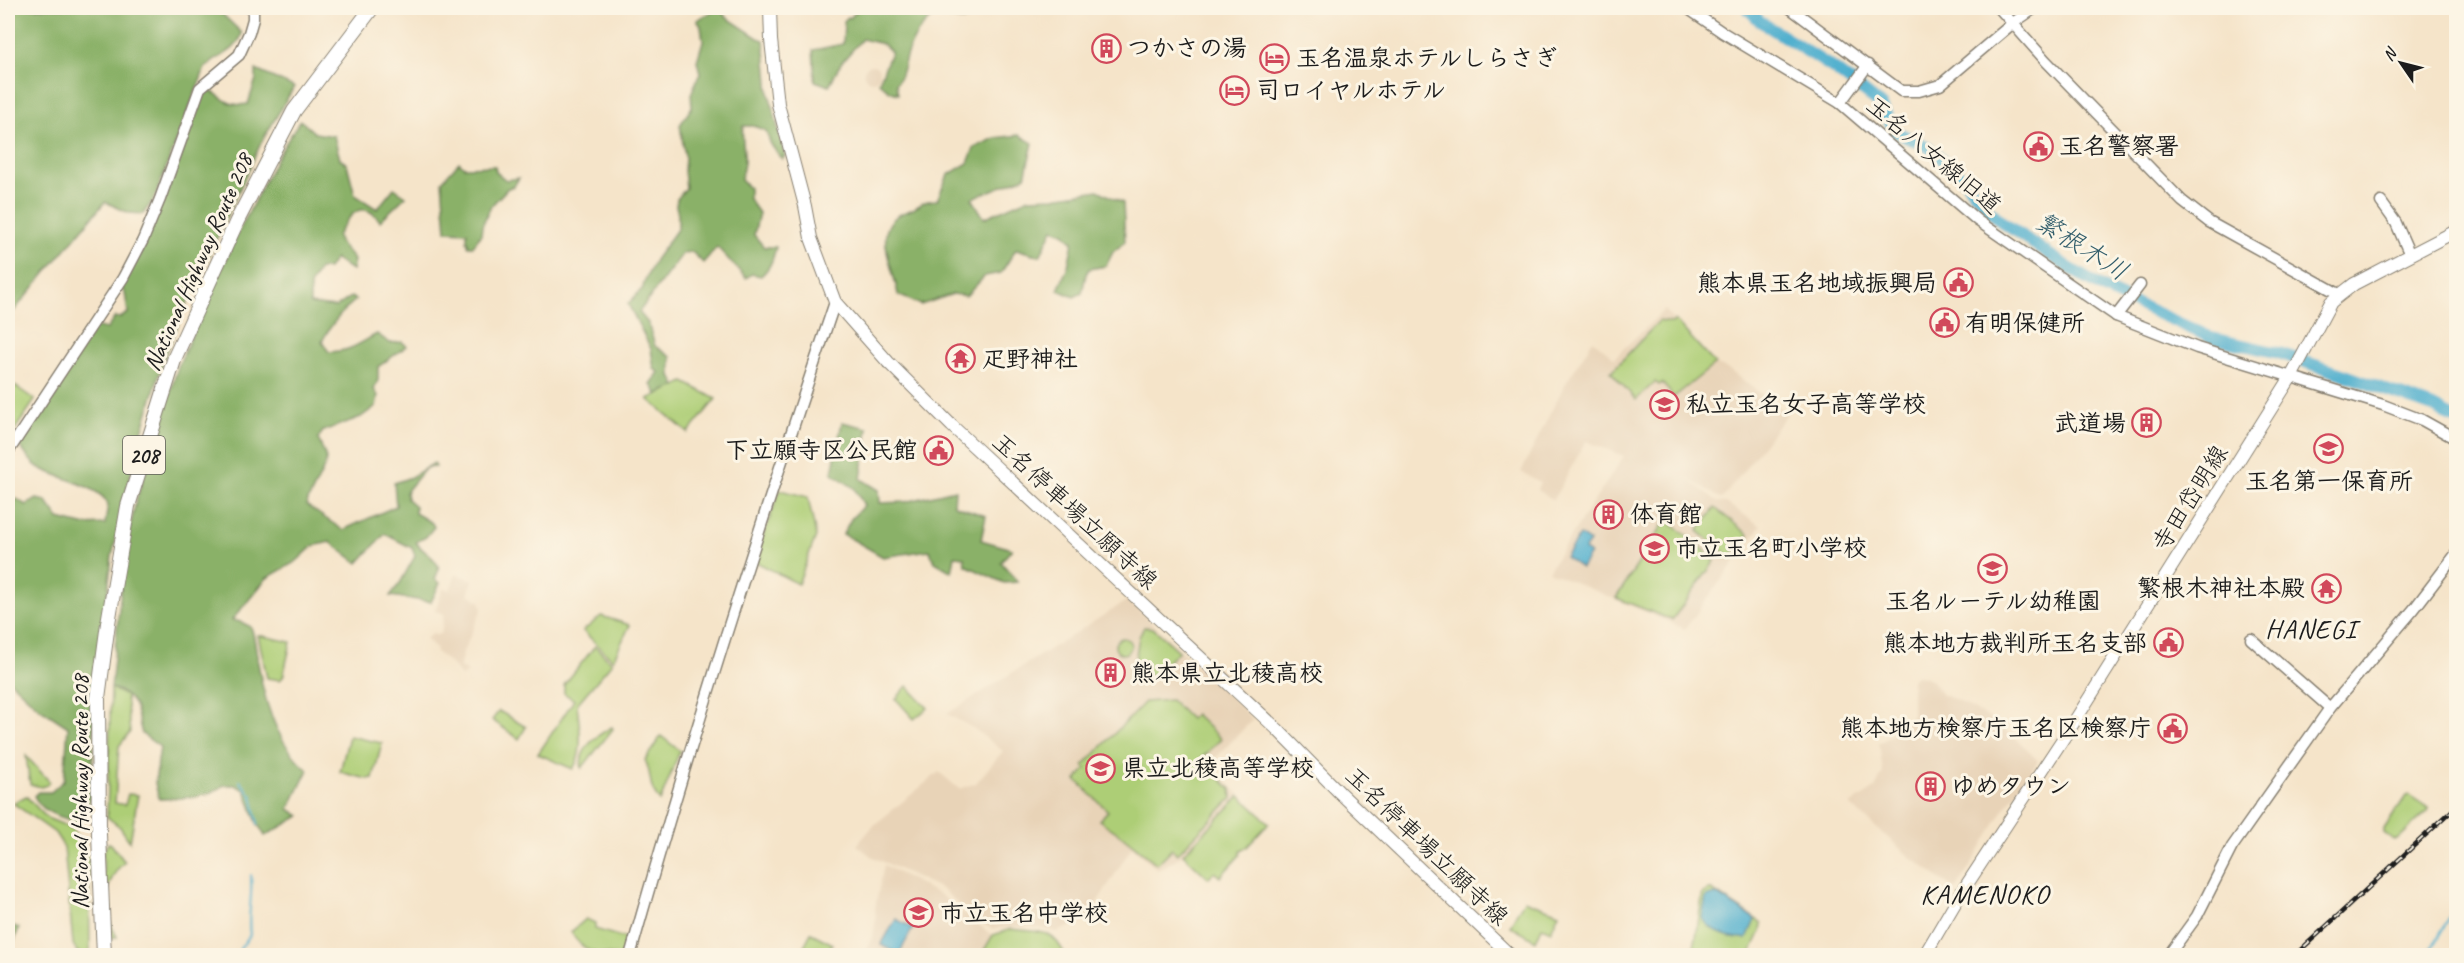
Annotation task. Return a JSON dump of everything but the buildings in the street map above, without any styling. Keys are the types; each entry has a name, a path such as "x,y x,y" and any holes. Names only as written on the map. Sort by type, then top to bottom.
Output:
{"highway":[{"name":"National Highway Route 208","path":"104,956 99,834 98,698 128,506 175,357 237,221 294,111 372,8"}],"main road":[{"name":"玉名停車場立願寺線","path":"770,8 778,104 811,238 835,302 888,362 952,426 1261,714 1511,956"},
{"name":"寺田岱明線","path":"1924,956 1958,898 2076,719 2292,375 2331,302 2339,294 2457,231"}],"street":[{"path":"8,452 123,279 160,199 200,88 239,55 253,20 252,8"},
{"path":"1687,8 1722,32 1842,100"},
{"name":"玉名八女線旧道","path":"1790,8 1867,66 1842,100 1978,221 2116,316 2197,348 2292,375 2383,405 2422,420 2457,439"},
{"path":"1999,8 2049,65 2182,201 2209,222 2339,294"},
{"path":"1867,66 1900,91 1919,91 1940,85 2013,23 2035,8"},
{"path":"2381,202 2396,223 2410,255"},
{"path":"2116,316 2140,285"},
{"path":"630,956 670,813 721,649 835,302"},
{"path":"2168,956 2197,916 2232,847 2330,708 2414,609 2457,554"},
{"path":"2251,639 2330,708"}],"shaded area":[{"path":"872,65 878,67 880,73 878,79 872,81 866,79 864,73 866,67"},
{"path":"1664,310 1715,364 1729,370 1787,414 1722,499 1684,476 1718,502 1726,503 1761,526 1685,629 1548,571 1624,456 1586,441 1553,500 1537,489 1540,482 1521,472 1564,386 1593,340 1614,358"},
{"path":"456,574 473,580 468,594 480,601 482,609 462,654 460,667 468,672 462,677 426,639 431,634 441,634 444,614 435,611 443,589 450,590"},
{"name":"県立北稜高等学校","path":"1128,600 1253,719 1209,765 1269,823 1247,847 1241,850 1240,855 1220,877 1214,872 1208,878 1183,855 1158,870 1132,847 1088,917 1079,923 1057,932 1029,926 992,929 976,920 942,889 871,856 857,845 873,826 939,772 959,789 976,783 1003,751 973,728 947,714"},
{"path":"1916,676 1926,677 1933,682 1942,695 1957,700 1993,720 2038,761 2004,809 1956,890 1909,856 1850,805 1875,788 1883,772 1879,743 1894,734 1910,719 1912,680"},
{"name":"市立玉名中学校","path":"884,865 940,895 992,935 1011,929 1065,955 847,956 856,955 868,948 873,937 875,908"}],"green space":[{"path":"8,8 216,8 242,33 231,50 205,68 154,199 143,214 129,213 105,202 8,318"},
{"path":"719,8 726,17 764,40 769,93 785,156 782,159 771,145 766,131 754,126 743,126 744,161 741,180 749,188 749,199 759,213 754,235 764,247 776,247 771,263 764,273 761,276 752,274 746,278 717,247 703,263 692,252 683,253 639,312 648,323 655,346 671,357 671,375 676,386 657,394 651,384 659,372 654,369 651,349 628,304 643,288 655,260 678,228 677,199 686,188 685,157 680,125 692,107 691,94 700,73 697,61 703,41 701,26 697,20"},
{"path":"859,8 1004,8 1001,11 982,12 966,20 937,16 927,22 911,44 901,76 896,84 898,94 889,91 879,82 891,52 883,44 862,39 841,63 829,86 815,81 813,50 843,44 844,21"},
{"path":"256,70 294,87 262,141 191,294 164,358 136,452 112,556 95,698 92,779 87,815 76,822 47,811 34,796 38,792 51,792 64,780 68,727 39,708 10,681 8,682 8,502 17,499 26,505 37,499 46,501 59,519 82,525 105,524 108,504 103,497 87,487 38,467 19,445 94,326 107,329 115,317 120,318 128,313 125,293 120,287 205,89 228,102 248,104 256,79"},
{"path":"300,120 315,133 334,136 340,159 347,164 355,195 377,209 394,188 406,196 380,221 367,210 355,212 337,236 339,242 354,260 352,270 335,259 328,269 319,269 310,285 310,304 336,307 351,297 356,300 337,319 322,342 329,352 349,349 377,334 390,343 402,342 407,346 378,367 378,380 374,389 378,396 376,406 361,417 323,431 318,439 326,464 306,505 343,530 396,506 394,483 411,477 434,463 436,467 426,468 406,492 407,499 415,506 415,513 432,523 434,527 426,537 416,542 437,565 439,569 435,579 440,583 431,602 390,596 415,556 412,548 385,534 358,563 330,542 313,546 297,561 267,578 232,620 251,627 269,710 281,737 308,770 289,809 300,816 265,836 257,823 245,790 235,785 224,785 218,790 202,795 159,799 155,783 160,747 142,734 135,706 130,699 120,691 111,688 125,550 136,501 179,364 231,247 276,159"},
{"path":"1019,135 1033,143 1025,177 972,198 984,218 1029,198 1054,197 1098,190 1123,203 1125,242 1113,252 1106,266 1089,269 1082,293 1074,297 1058,290 1068,266 1073,242 1064,233 1053,229 1040,256 1016,249 1001,273 985,276 966,296 953,294 921,305 898,295 886,247 889,225 896,217 923,203 937,200 948,175 968,163 974,148 995,138"},
{"path":"459,162 464,167 495,166 496,172 506,180 519,178 514,186 508,188 491,206 482,226 481,235 473,246 468,246 467,232 446,231 442,181"},
{"path":"1675,320 1715,364 1674,397 1662,383 1659,385 1655,382 1636,400 1611,372 1659,321 1672,323"},
{"path":"8,381 35,400 8,440"},
{"path":"684,382 716,399 688,433 648,399"},
{"path":"842,422 868,428 861,479 879,490 880,503 905,502 955,490 954,505 986,516 981,540 1012,549 1001,562 1018,582 1004,583 965,565 964,557 955,556 952,572 935,562 929,550 883,557 843,534 851,519 864,505 854,488 832,473"},
{"path":"780,490 808,497 816,536 798,584 754,561"},
{"path":"1715,508 1749,535 1730,557 1698,531"},
{"path":"1666,520 1698,544 1715,561 1672,620 1616,598"},
{"path":"601,616 630,625 613,660 583,631"},
{"path":"1144,627 1153,628 1179,651 1152,677 1135,661 1139,637"},
{"path":"258,635 291,642 283,677 280,680 267,678"},
{"path":"1120,638 1126,638 1131,646 1129,652 1120,654 1115,649 1115,643"},
{"path":"595,646 612,663 577,704 580,746 573,769 538,754 574,700 564,693 564,685"},
{"path":"907,686 928,708 914,719 896,699"},
{"path":"111,688 126,696 130,732 119,746 115,803 125,805 128,794 138,795 130,842 120,827 107,817"},
{"path":"1171,700 1190,719 1195,714 1221,739 1200,760 1231,789 1232,798 1177,854 1172,849 1157,864 1099,820 1108,811 1076,780 1086,769 1083,766 1145,702"},
{"path":"499,711 526,727 519,739 492,720"},
{"path":"612,727 613,729 582,768 581,761 585,749 600,734"},
{"path":"349,736 382,743 373,778 367,779 340,772"},
{"path":"661,736 680,751 660,801 653,791 645,760"},
{"path":"26,756 49,781 47,785 41,787 30,784"},
{"path":"2409,795 2428,808 2428,811 2397,840 2394,840 2384,833 2384,829 2406,796"},
{"path":"26,796 47,818 72,828 89,860 90,955 77,952 73,944 64,847 55,833 13,803"},
{"path":"1240,796 1269,823 1247,847 1241,850 1240,855 1220,877 1214,872 1208,878 1183,854"},
{"path":"108,843 125,862 112,878 107,898 109,918 117,937 105,938 103,853"},
{"path":"1709,890 1762,923 1761,931 1750,955 1691,956 1696,940 1703,893"},
{"path":"1524,900 1559,913 1551,931 1542,927 1536,941 1510,926"},
{"path":"586,919 595,923 595,929 631,940 627,955 602,954 582,946 571,932"},
{"path":"8,924 19,928 9,955 8,955"},
{"path":"1011,929 1044,933 1055,940 1065,955 981,955 993,935"},
{"path":"811,933 833,944 823,955 799,955"}],"water":[{"path":"1580,535 1590,542 1584,550 1590,554 1581,568 1565,557"},
{"path":"1716,894 1754,918 1747,938 1722,934 1711,928 1702,918 1706,897"},
{"path":"896,919 913,928 899,954 881,945"}],"waterway":[{"name":"繁根木川","path":"1747,8 1761,22 1833,68 1882,106 1894,131 1928,147 1961,176 1988,209 2002,222 2069,268 2108,291 2212,338 2279,353 2433,407 2456,419"},
{"path":"240,781 252,796 258,824"},
{"path":"235,956 250,935 251,875"},
{"path":"2427,956 2456,906"}],"railway":[{"path":"2294,956 2456,807"}],"place":[{"name":"つかさの湯","path":"1106,48"},
{"name":"玉名温泉ホテルしらさぎ","path":"1275,58"},
{"name":"司ロイヤルホテル","path":"1235,90"},
{"name":"玉名警察署","path":"2038,146"},
{"name":"熊本県玉名地域振興局","path":"1958,283"},
{"name":"有明保健所","path":"1944,323"},
{"name":"疋野神社","path":"961,359"},
{"name":"私立玉名女子高等学校","path":"1665,404"},
{"name":"武道場","path":"2147,423"},
{"name":"玉名第一保育所","path":"2329,448"},
{"name":"下立願寺区公民館","path":"938,450"},
{"name":"体育館","path":"1609,514"},
{"name":"市立玉名町小学校","path":"1654,548"},
{"name":"玉名ルーテル幼稚園","path":"1993,568"},
{"name":"繁根木神社本殿","path":"2326,588"},
{"name":"熊本地方裁判所玉名支部","path":"2168,643"},
{"name":"熊本県立北稜高校","path":"1110,673"},
{"name":"熊本地方検察庁玉名区検察庁","path":"2173,728"},
{"name":"県立北稜高等学校","path":"1101,768"},
{"name":"ゆめタウン","path":"1930,786"},
{"name":"市立玉名中学校","path":"919,913"}],"district":[{"name":"HANEGI","path":"2311,629"},
{"name":"KAMENOKO","path":"1985,894"}]}
